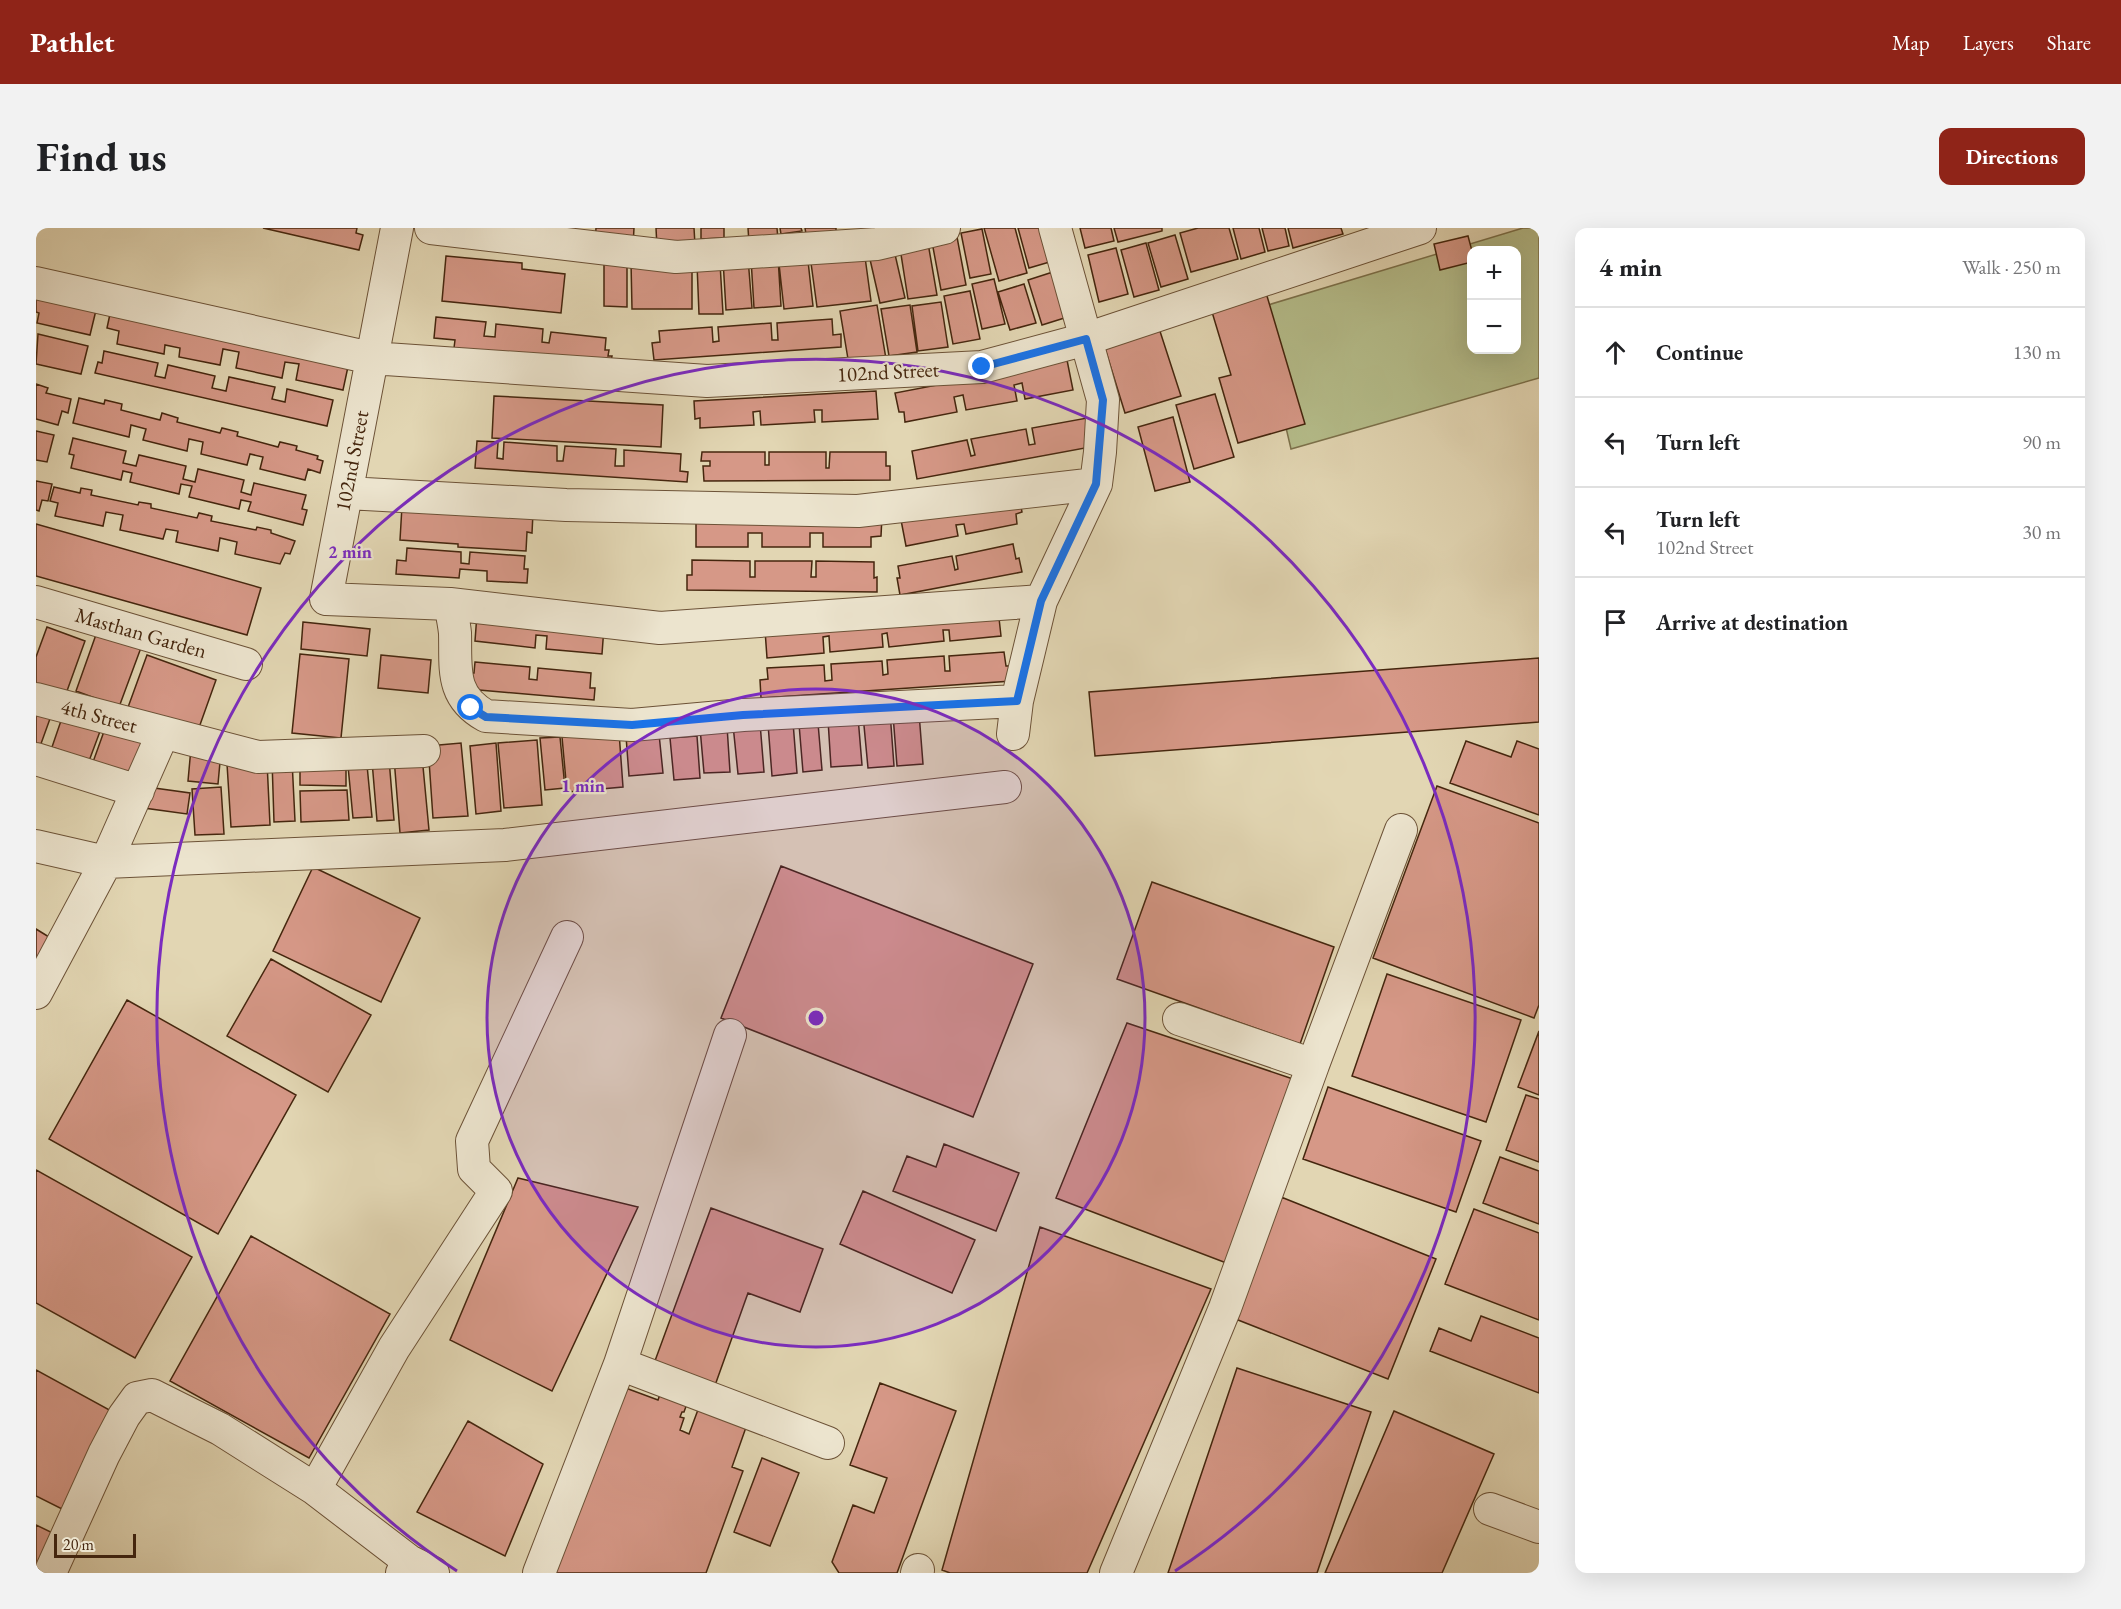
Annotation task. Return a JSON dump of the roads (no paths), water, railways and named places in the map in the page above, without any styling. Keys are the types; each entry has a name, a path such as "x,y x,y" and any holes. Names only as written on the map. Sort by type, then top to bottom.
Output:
{"street":[{"name":"102nd Street","path":"397,228 326,599 450,604"},
{"path":"431,228 676,257 877,244 944,228"},
{"path":"1013,734 1017,701 1041,601 1096,484 1103,400 1055,228"},
{"name":"102nd Street","path":"371,358 707,381 982,367 1086,339 1420,228"},
{"path":"36,283 371,358"},
{"path":"347,494 566,505 858,511 1096,484"},
{"path":"1017,701 743,715 632,725 486,717 471,708 460,693 454,657 455,632 450,604 660,628 1041,601"},
{"name":"Masthan Garden","path":"36,602 246,664"},
{"name":"4th Street","path":"36,699 258,757 424,751"},
{"path":"36,993 106,862 163,733"},
{"path":"36,759 138,791"},
{"path":"36,846 106,862 505,845 1005,787"},
{"path":"1116,1573 1225,1308 1401,830"},
{"path":"315,1489 394,1348 496,1191 474,1169 472,1141 567,937"},
{"path":"1179,1019 1313,1065"},
{"path":"539,1573 620,1365 730,1035"},
{"path":"620,1365 828,1443"},
{"path":"50,1573 124,1416 137,1398 152,1395 220,1429 315,1489 415,1569"},
{"path":"1490,1509 1539,1527"}]}
